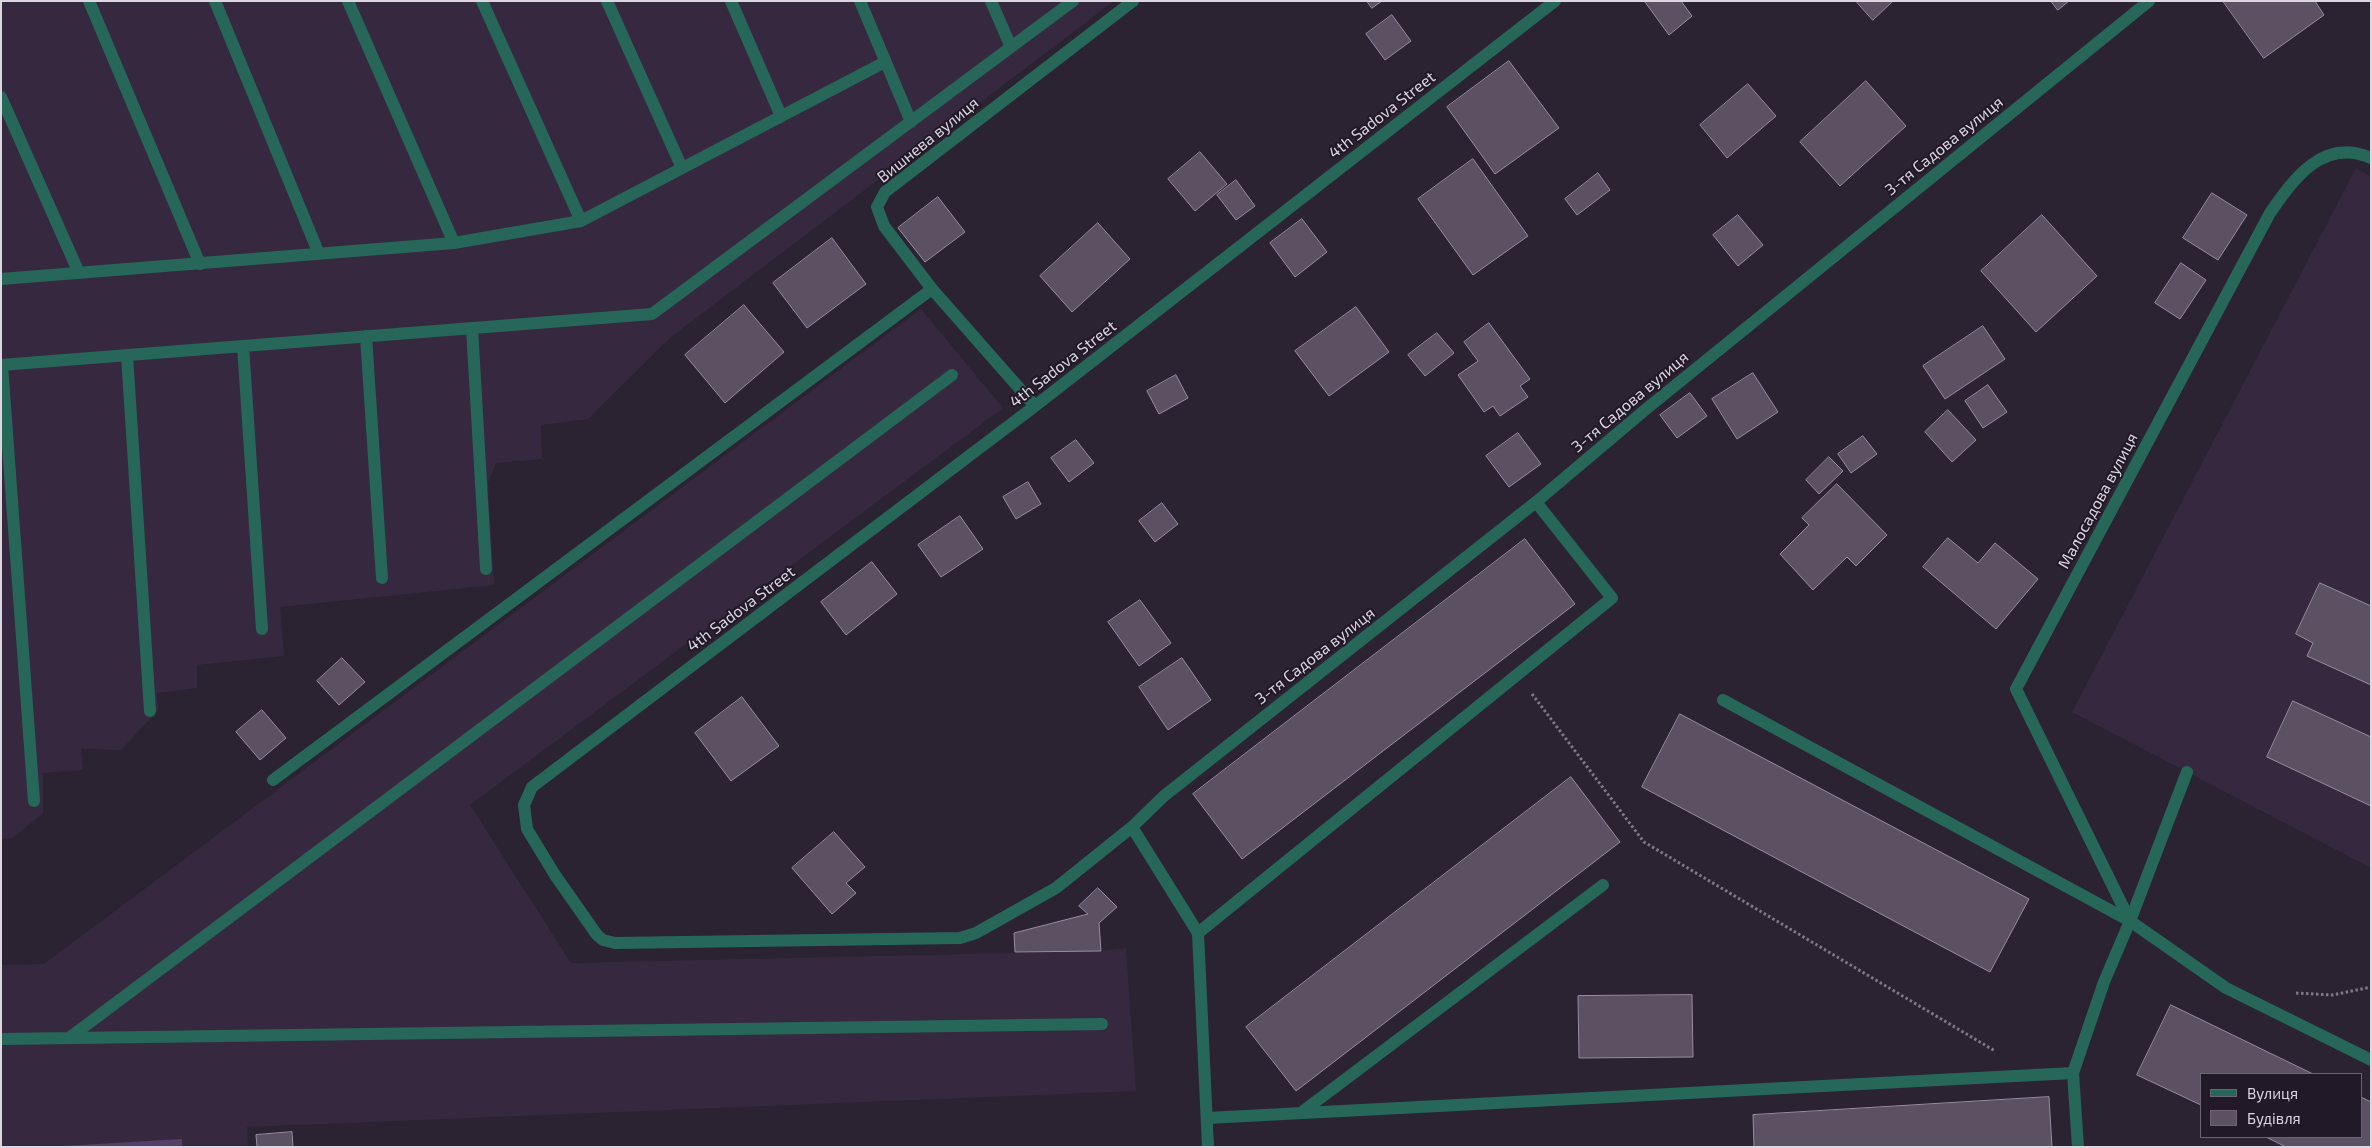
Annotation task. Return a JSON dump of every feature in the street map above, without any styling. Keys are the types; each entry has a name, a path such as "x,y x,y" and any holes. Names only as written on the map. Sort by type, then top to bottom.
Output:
{"street":[{"path":"89,1 200,264"},
{"path":"215,1 319,254"},
{"path":"348,1 454,243"},
{"path":"482,1 581,221"},
{"path":"607,1 682,168"},
{"path":"731,1 781,116"},
{"path":"860,1 911,122"},
{"path":"991,1 1011,48"},
{"path":"34,801 2,365 652,314 1073,1"},
{"name":"Вишнева вулиця","path":"1035,406 932,290 884,226 877,206 886,192 1133,1"},
{"name":"4th Sadova Street","path":"1132,827 1056,888 976,933 960,938 615,943 603,940 598,936 554,875 527,829 524,805 532,787 1035,406 1555,1"},
{"name":"3-тя Садова вулиця","path":"1132,827 1164,796 1536,502 1645,410 2149,1"},
{"path":"1,279 454,243 581,221 885,62"},
{"path":"1,97 79,273"},
{"name":"Малосадова вулиця","path":"2130,921 2016,689 2270,213 2286,189 2303,172 2334,152 2347,151 2371,158"},
{"path":"273,780 932,290"},
{"path":"472,328 486,569"},
{"path":"366,336 382,578"},
{"path":"243,346 262,629"},
{"path":"127,355 150,711"},
{"path":"69,1038 952,375"},
{"path":"1198,933 1612,598 1536,502"},
{"path":"1723,700 2130,921 2226,988 2371,1060"},
{"path":"2078,1147 2073,1073 2104,982 2130,921 2187,772"},
{"path":"1132,827 1198,933 1208,1147"},
{"path":"1302,1113 1603,885"},
{"path":"1,1039 1102,1024"},
{"path":"1207,1118 2073,1073"}],"path":[{"path":"1517,673 1644,842 2035,1075"},
{"path":"2293,992 2332,995 2371,988"}],"shaded area":[{"path":"1,1 1114,1 671,337 588,419 541,425 542,459 496,463 488,483 494,585 280,607 284,656 197,665 197,688 157,693 158,710 121,750 81,749 83,770 43,773 43,813 13,838 1,839"},
{"path":"2356,168 2371,176 2371,868 2072,712"},
{"path":"921,309 1003,408 470,805 571,963 1101,951 1126,948 1136,1091 247,1127 248,1147 1,1147 1,965 44,964"},
{"path":"182,1139 182,1147 46,1147"}],"building":[{"path":"1367,1 1382,1 1372,8"},
{"path":"1646,1 1681,1 1692,16 1669,35"},
{"path":"1856,1 1893,1 1873,20"},
{"path":"2051,1 2069,1 2058,10"},
{"path":"2223,1 2315,1 2324,15 2264,58"},
{"path":"1392,15 1411,41 1385,60 1366,34"},
{"path":"1509,61 1559,128 1495,174 1447,107"},
{"path":"1866,81 1906,126 1840,186 1800,142"},
{"path":"1748,84 1776,116 1727,158 1700,125"},
{"path":"1200,152 1227,184 1195,211 1168,179"},
{"path":"1473,159 1528,236 1473,275 1418,199"},
{"path":"1598,173 1610,190 1577,215 1565,199"},
{"path":"1236,180 1255,206 1236,220 1217,195"},
{"path":"2212,193 2247,215 2218,260 2183,238"},
{"path":"938,197 965,232 925,262 898,228"},
{"path":"1738,215 1763,245 1738,266 1713,235"},
{"path":"2042,215 2097,276 2036,332 1981,271"},
{"path":"1302,219 1327,252 1295,277 1270,243"},
{"path":"1098,223 1130,259 1072,312 1040,276"},
{"path":"832,238 866,284 807,328 773,283"},
{"path":"2181,263 2206,280 2180,319 2155,303"},
{"path":"744,305 784,352 725,403 685,355"},
{"path":"1356,307 1389,352 1329,396 1295,351"},
{"path":"1489,323 1530,379 1520,386 1528,397 1500,416 1493,406 1484,412 1458,375 1478,361 1464,342"},
{"path":"1983,326 2005,359 1945,399 1923,366"},
{"path":"1437,333 1454,353 1425,376 1408,355"},
{"path":"1753,373 1778,412 1737,439 1712,399"},
{"path":"1176,375 1188,398 1159,414 1147,391"},
{"path":"1988,385 2007,412 1983,428 1965,401"},
{"path":"1690,393 1707,416 1677,438 1660,415"},
{"path":"1948,410 1976,440 1952,462 1925,432"},
{"path":"1518,433 1541,464 1509,487 1486,456"},
{"path":"1863,436 1877,454 1851,473 1838,454"},
{"path":"1076,440 1094,463 1069,482 1051,458"},
{"path":"1829,457 1843,471 1819,494 1806,480"},
{"path":"1028,482 1041,504 1016,519 1003,497"},
{"path":"1837,484 1887,535 1856,566 1847,557 1813,590 1780,554 1809,525 1802,518"},
{"path":"1162,503 1178,524 1155,542 1139,521"},
{"path":"960,516 983,549 941,577 918,545"},
{"path":"1948,538 1978,563 1995,543 2038,579 1996,629 1923,567"},
{"path":"1525,539 1575,604 1242,859 1193,794"},
{"path":"872,562 897,594 846,635 821,602"},
{"path":"2320,583 2371,606 2371,685 2307,656 2313,643 2296,634"},
{"path":"1140,600 1171,643 1139,666 1108,622"},
{"path":"342,658 365,682 339,705 317,681"},
{"path":"1182,658 1211,700 1168,730 1139,687"},
{"path":"742,697 779,746 731,781 695,733"},
{"path":"2293,701 2371,737 2371,806 2267,757"},
{"path":"262,710 286,738 260,760 236,732"},
{"path":"1680,714 2029,899 1990,972 1642,787"},
{"path":"1571,777 1620,842 1296,1091 1246,1027"},
{"path":"834,832 865,867 846,883 856,893 832,914 792,868"},
{"path":"1098,888 1117,907 1099,923 1101,951 1015,952 1014,933 1088,914 1079,906"},
{"path":"1692,995 1693,1057 1579,1058 1578,996"},
{"path":"2171,1005 2311,1073 2200,1073 2200,1105 2137,1075"},
{"path":"2049,1097 2052,1147 1754,1147 1753,1115"},
{"path":"2362,1098 2371,1102 2371,1147 2286,1147 2268,1138 2362,1138"},
{"path":"292,1132 293,1147 257,1147 256,1135"}]}
